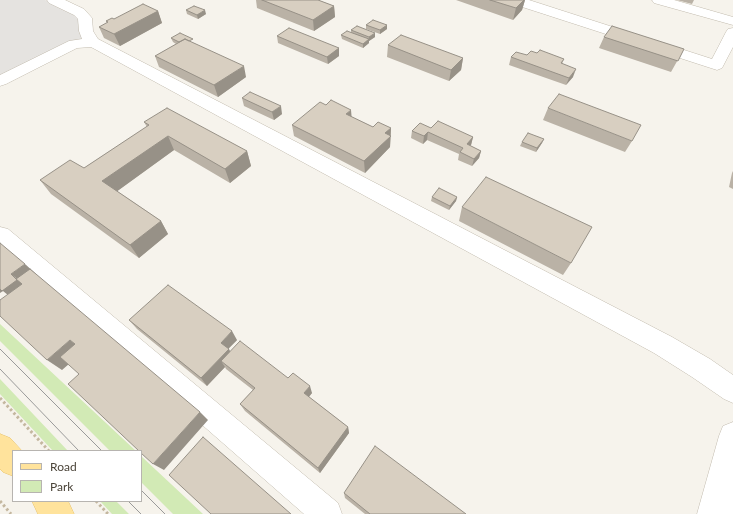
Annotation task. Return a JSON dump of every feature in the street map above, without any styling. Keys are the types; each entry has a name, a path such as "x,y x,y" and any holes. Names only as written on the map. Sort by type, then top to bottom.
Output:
{"main road":[{"path":"0,448 12,461"},
{"path":"48,502 58,514"}],"lane":[{"path":"54,0 79,12 85,18 86,31 88,37 93,42 663,345 701,368 733,390"},
{"path":"515,0 717,65 733,32"},
{"path":"659,0 733,21"},
{"path":"0,81 74,44 93,42"},
{"path":"0,235 327,514"},
{"path":"720,508 733,436"}],"path":[{"path":"0,398 48,450"},
{"path":"0,501 11,514"},
{"path":"97,502 108,514"}],"green space":[{"path":"0,324 135,450 109,450 0,341"},
{"path":"0,379 67,450 52,450 0,394"},
{"path":"142,457 203,514 173,514 142,483"},
{"path":"101,502 117,502 129,514 112,514"}],"shaded area":[{"path":"0,0 45,0 77,16 86,40 0,84"}],"building":[{"path":"262,0 318,0 334,6 313,20"},
{"path":"490,0 524,0 516,8"},
{"path":"143,4 158,11 114,34 99,27 108,22 106,21 112,18 114,19"},
{"path":"194,6 205,10 197,15 186,10"},
{"path":"373,20 387,25 380,30 366,25"},
{"path":"357,26 375,33 369,37 351,30"},
{"path":"612,26 684,49 678,61 604,37"},
{"path":"289,28 339,48 327,57 277,36"},
{"path":"347,31 369,39 363,44 341,35"},
{"path":"180,33 193,39 189,41 185,39 179,42 171,38"},
{"path":"401,35 463,58 451,70 388,45"},
{"path":"185,39 244,66 214,85 155,56"},
{"path":"540,50 564,59 561,63 576,69 569,78 511,57 516,52 527,55 531,51 537,53"},
{"path":"250,92 281,106 272,112 242,98"},
{"path":"559,94 641,125 632,141 548,108"},
{"path":"331,100 351,110 346,114 373,127 378,122 391,128 385,133 391,136 364,161 292,125 320,102 326,105"},
{"path":"167,108 247,151 225,169 168,136 102,181 161,221 130,245 40,180 70,160 84,168 149,125 144,122"},
{"path":"438,121 473,137 467,144 481,151 474,159 460,152 463,148 428,132 424,136 412,131 420,123 431,128"},
{"path":"528,133 544,139 537,148 522,142"},
{"path":"486,177 592,227 571,263 462,207"},
{"path":"439,188 457,197 450,206 432,197"},
{"path":"0,243 25,264 11,274 17,280 2,291 0,289"},
{"path":"30,269 200,412 153,464 142,454 142,450 138,450 68,384 79,374 60,357 75,344 70,340 47,360 0,316 0,300 22,284 16,279"},
{"path":"168,285 232,331 221,343 229,349 201,378 129,320"},
{"path":"240,341 288,378 293,373 310,386 304,393 348,427 318,468 240,404 255,388 221,361"},
{"path":"203,437 291,514 211,514 169,475"},
{"path":"375,446 466,514 370,514 344,493"}],"tram line":[{"path":"0,349 101,450"},
{"path":"0,369 78,450"},
{"path":"142,491 165,514"},
{"path":"129,502 141,514"}]}
